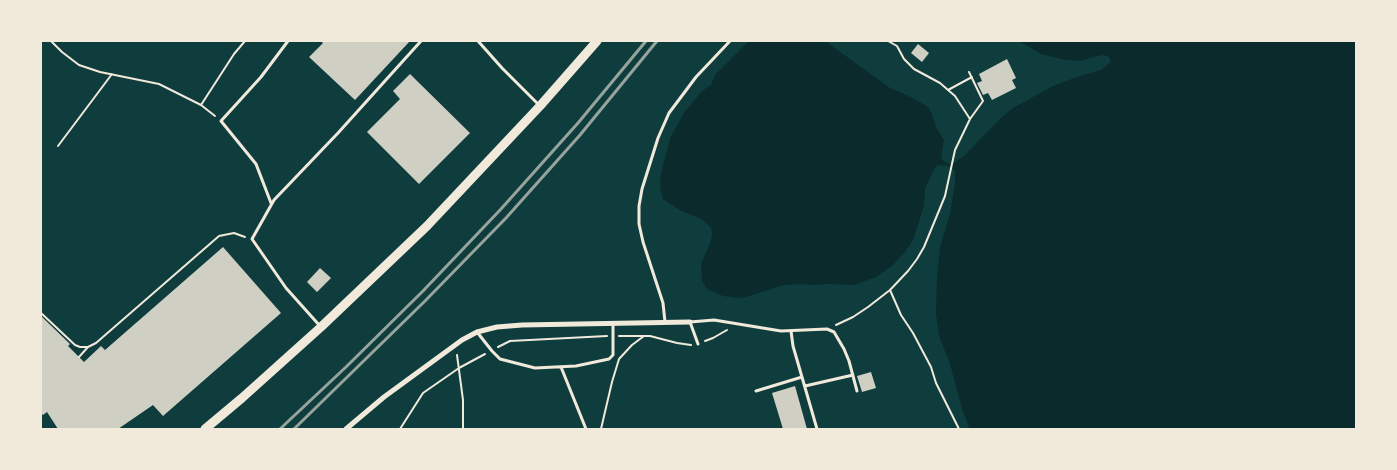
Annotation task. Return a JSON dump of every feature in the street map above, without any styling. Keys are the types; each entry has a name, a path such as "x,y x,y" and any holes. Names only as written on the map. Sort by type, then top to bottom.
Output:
{"main road":[{"path":"205,429 321,327 427,226 540,106 597,41"}],"street":[{"path":"346,429 384,397 462,340 477,332 509,325 690,322"}],"lane":[{"path":"271,204 256,164 220,121 261,77 288,41"},
{"path":"321,327 286,288 252,239 271,204 285,187 345,125 421,41"},
{"path":"478,41 540,106"},
{"path":"665,322 663,303 641,233 638,215 642,189 658,138 669,113 692,81 730,41"},
{"path":"698,344 690,322 714,320 772,331 821,328 831,330 842,342 857,390"},
{"path":"477,332 500,359 535,368 561,367 609,359 613,355 613,324"},
{"path":"791,331 793,346 818,429"},
{"path":"561,367 586,429"},
{"path":"805,386 853,375"},
{"path":"756,391 802,377"}],"path":[{"path":"52,41 62,52 79,65 159,84 202,105 220,121"},
{"path":"202,105 234,54 245,41"},
{"path":"888,41 897,46 904,59 914,69 940,83 955,96 970,119"},
{"path":"831,330 837,324 860,313 890,290 908,271 924,247 945,196 955,150 970,119 983,101 969,72"},
{"path":"58,146 112,74"},
{"path":"948,90 972,77"},
{"path":"78,356 96,343 219,236 234,233 252,239"},
{"path":"890,290 901,315 931,367 936,382 959,429"},
{"path":"41,313 74,345 88,347"},
{"path":"400,429 424,394 460,368 510,340 650,336 676,343 694,345 713,338 735,324"},
{"path":"632,345 633,336"},
{"path":"601,429 619,359 632,345 644,336"},
{"path":"456,350 463,400 463,429"}],"water":[{"path":"749,41 825,41 890,88 928,107 944,140 941,158 950,164 964,156 1013,108 1053,86 1101,70 1111,62 1109,57 1104,55 1080,61 1065,60 1041,54 1019,41 1356,41 1356,429 970,429 962,409 950,364 939,336 936,314 940,248 950,213 955,183 955,171 950,166 938,165 934,169 925,189 924,206 913,240 892,266 876,277 854,285 784,285 738,298 723,296 707,289 702,281 701,264 711,241 711,228 703,220 678,209 663,199 660,181 662,169 671,136 684,113 702,91 711,85 715,75"}],"building":[{"path":"321,41 410,41 355,100 309,57 323,43"},
{"path":"918,44 929,53 922,62 911,53"},
{"path":"1007,59 1016,78 1012,80 1016,88 992,100 988,93 983,95 977,83 982,81 979,74"},
{"path":"410,74 470,133 419,184 367,132 400,99 393,91"},
{"path":"223,247 281,313 163,416 153,405 118,429 58,429 47,412 43,415 41,413 41,316 70,344 68,346 84,362 101,346 105,350"},
{"path":"320,268 331,278 317,292 307,282"},
{"path":"871,372 876,388 862,392 857,376"},
{"path":"795,386 807,429 783,429 772,393"}],"railway":[{"path":"280,429 423,291 501,209 578,123 646,41"},
{"path":"294,429 425,301 506,218 580,135 657,41"}]}
